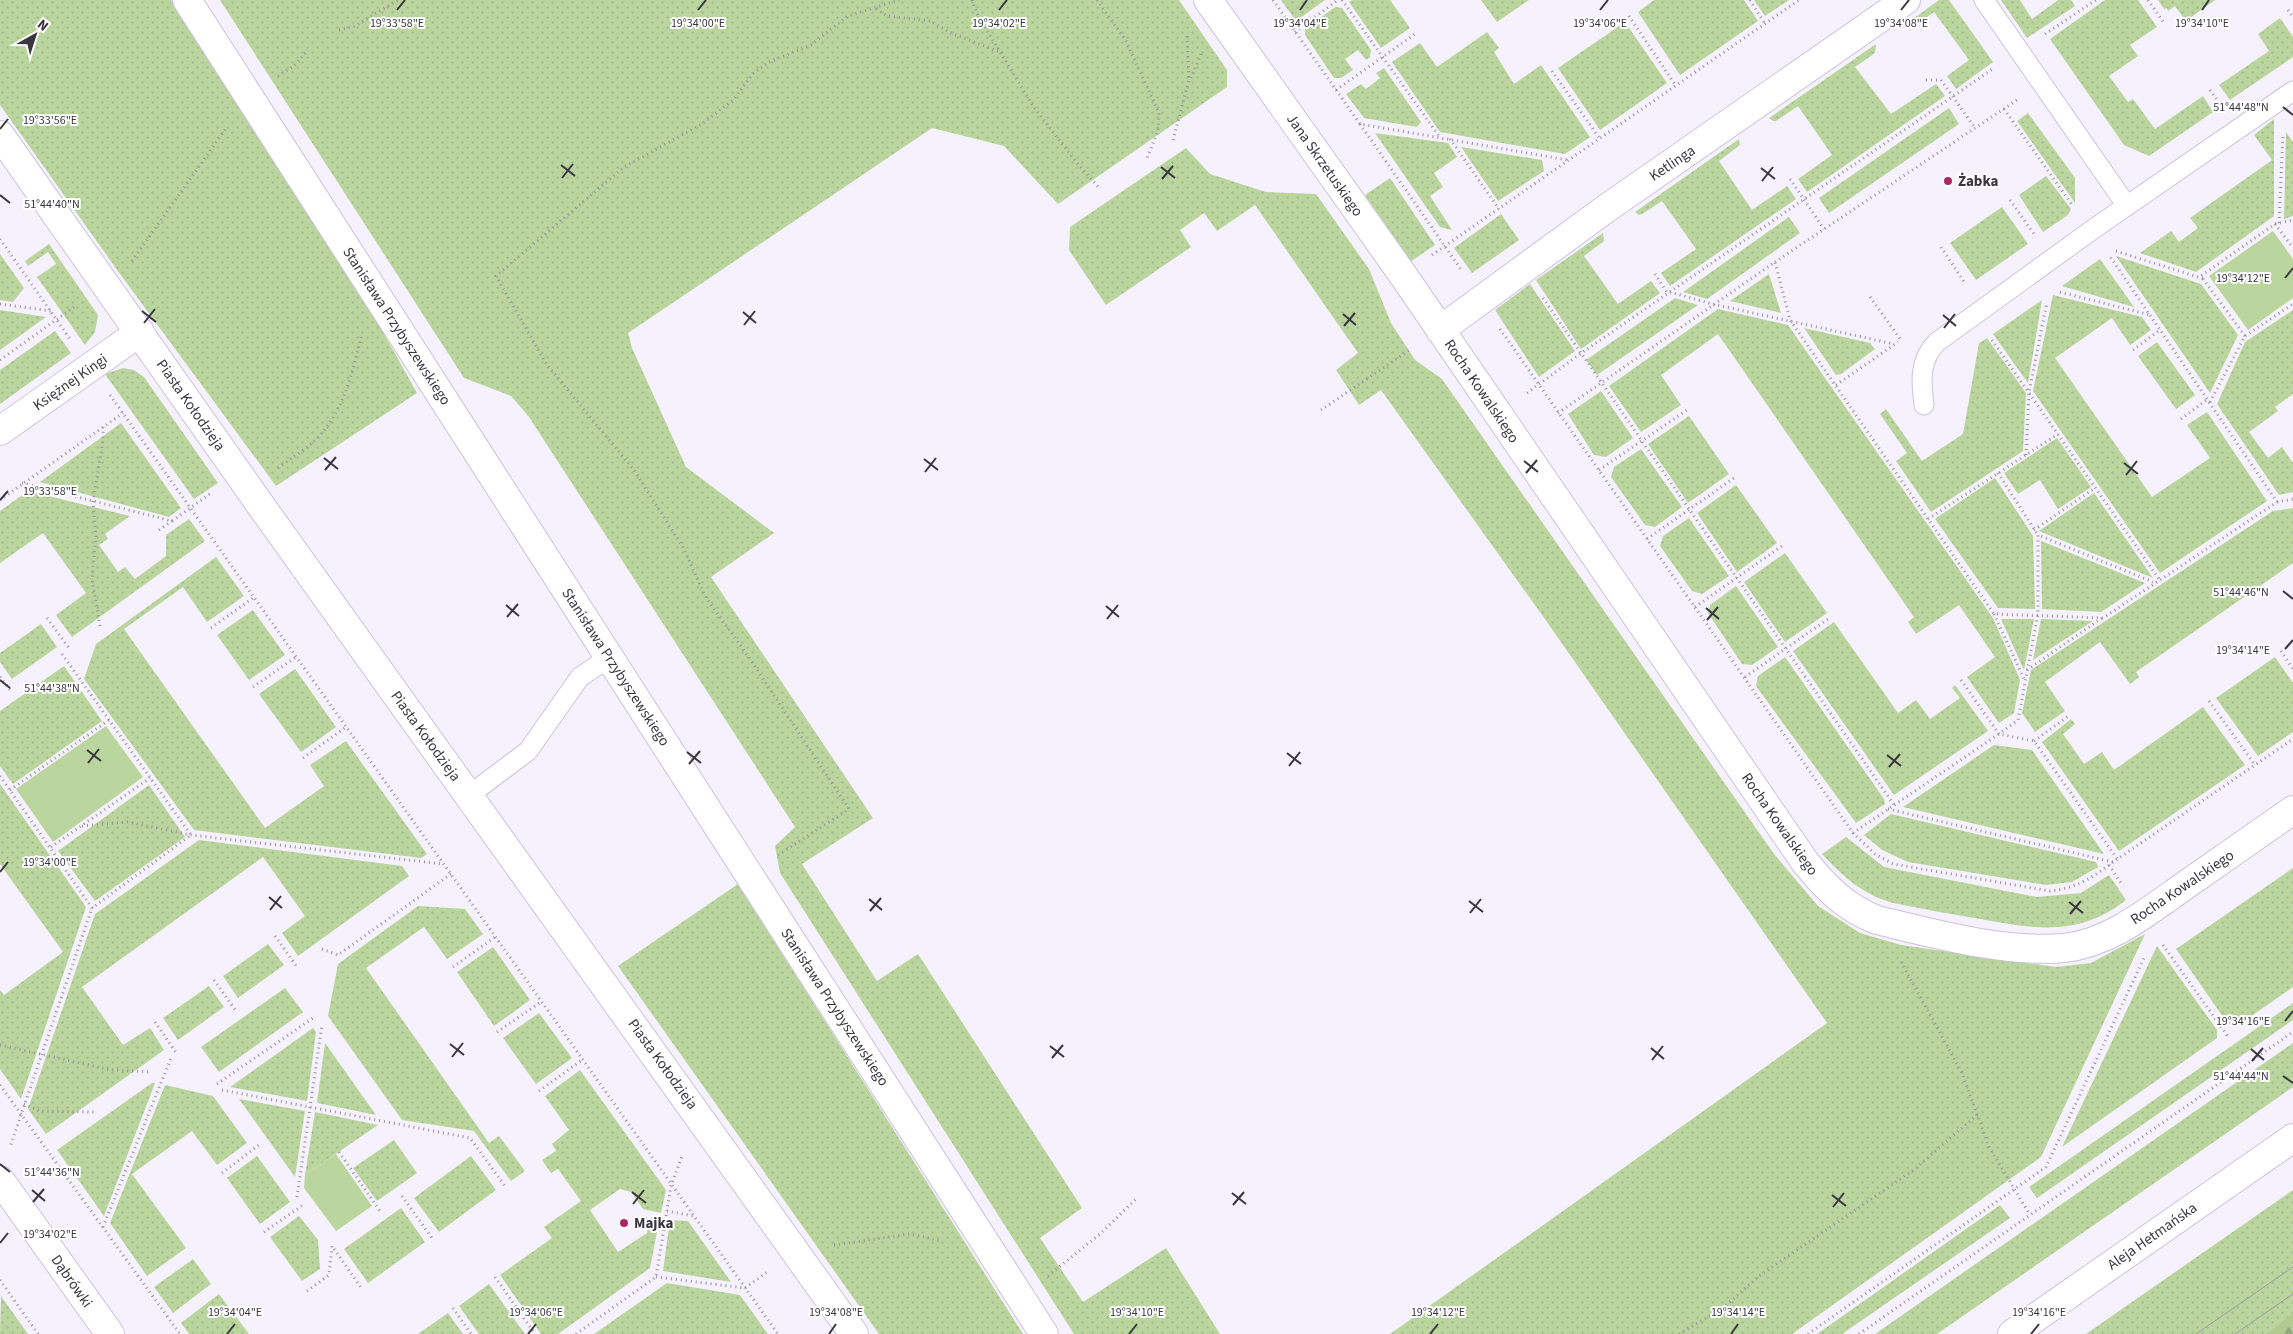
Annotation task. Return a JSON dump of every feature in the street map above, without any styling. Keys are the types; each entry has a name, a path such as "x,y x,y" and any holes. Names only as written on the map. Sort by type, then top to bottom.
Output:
{"street":[{"name":"Stanisława Przybyszewskiego","path":"187,0 1021,1295 1044,1334"},
{"name":"Jana Skrzetuskiego","path":"1208,0 1440,330"},
{"name":"Ketlinga","path":"1440,330 1607,208 1906,0"},
{"name":"Piasta Kołodzieja","path":"0,135 468,796 699,1114 854,1334"},
{"name":"Rocha Kowalskiego","path":"1440,330 1805,862 1842,902 1859,913 1877,920 2007,947 2065,948 2089,943 2113,933 2148,925 2293,810"},
{"name":"Księżnej Kingi","path":"0,431 140,332"},
{"name":"Aleja Hetmańska","path":"2012,1334 2293,1138"},
{"name":"Dąbrówki","path":"0,1180 110,1334"}],"lane":[{"path":"1984,0 2127,206"},
{"path":"1924,405 1922,371 1930,349 2092,230 2293,91"},
{"path":"468,796 528,751 580,677 610,657"}],"path":[{"path":"339,30 355,26 398,0"},
{"path":"798,841 849,808 750,659 704,596 684,549 634,470 547,365 496,276 624,167 694,129 718,112 733,100 753,74 769,62 811,45 848,16 876,9 899,0"},
{"path":"972,0 977,14 1033,106 1077,163 1100,189"},
{"path":"1097,0 1126,41 1159,113 1158,131 1147,158"},
{"path":"1273,0 1446,246 1538,385 1853,833 1875,854 1892,864 2050,891 2078,885 2118,860 2293,739"},
{"path":"1295,32 1338,0"},
{"path":"1342,0 1439,137"},
{"path":"1750,0 1765,24"},
{"path":"1403,275 1799,0"},
{"path":"1498,416 1580,354 2019,51 2096,0"},
{"path":"2148,0 2164,23"},
{"path":"876,9 887,16 930,21 952,33 1002,54"},
{"path":"2288,10 2293,17"},
{"path":"1629,16 1676,86"},
{"path":"1173,140 1189,80 1187,31"},
{"path":"1336,90 1415,34"},
{"path":"107,284 129,266 248,95 294,66 308,50"},
{"path":"1552,71 1600,139"},
{"path":"1926,80 1941,80 1975,128"},
{"path":"2210,90 2221,106"},
{"path":"1558,413 1712,304 2024,96"},
{"path":"2004,109 2079,214"},
{"path":"1360,124 1568,160"},
{"path":"2283,132 2277,223 2293,248"},
{"path":"1450,139 1499,209"},
{"path":"1790,178 1824,229"},
{"path":"2010,200 2035,236"},
{"path":"2245,336 2201,276 2277,223 2293,220"},
{"path":"2092,230 2277,502"},
{"path":"0,239 253,598 778,1334"},
{"path":"1941,247 1966,284"},
{"path":"2104,247 2204,279"},
{"path":"1775,262 1790,320 1994,614 2025,679"},
{"path":"1524,268 1580,354 1894,805"},
{"path":"1654,274 1669,293 1894,344"},
{"path":"159,530 190,508 311,444 333,419 346,392 353,368 369,307 371,287"},
{"path":"2059,291 2150,315"},
{"path":"1870,297 1901,340"},
{"path":"2026,455 2029,392 2048,298"},
{"path":"0,304 51,311"},
{"path":"2181,419 2209,401 2245,336 2293,304"},
{"path":"1974,315 2159,579"},
{"path":"0,360 57,319"},
{"path":"1321,410 1440,330"},
{"path":"2133,350 2160,330"},
{"path":"1836,385 1909,335"},
{"path":"1598,470 1687,410"},
{"path":"0,500 123,413"},
{"path":"100,626 92,579 96,537 93,502 103,440 103,427"},
{"path":"1928,519 2058,434"},
{"path":"1998,473 2038,535 2154,582"},
{"path":"1647,539 1734,478"},
{"path":"22,483 172,521"},
{"path":"2034,530 2096,488"},
{"path":"2026,670 2154,582 2277,502 2293,499"},
{"path":"1853,833 2018,720 2038,614 2038,535"},
{"path":"1695,606 1782,546"},
{"path":"211,628 253,598"},
{"path":"1994,614 2038,614 2103,618"},
{"path":"1745,677 1832,617"},
{"path":"47,618 70,648"},
{"path":"2281,651 2293,669"},
{"path":"62,654 191,834"},
{"path":"253,687 296,657"},
{"path":"0,677 11,691"},
{"path":"1961,680 1999,734 2034,741 2118,860"},
{"path":"2209,701 2255,766"},
{"path":"2034,741 2070,715"},
{"path":"10,790 109,720"},
{"path":"303,758 346,727"},
{"path":"0,776 92,908"},
{"path":"51,847 150,778"},
{"path":"1888,809 2113,862"},
{"path":"82,826 127,822 191,834 444,864"},
{"path":"0,1180 20,1114 92,908 191,834"},
{"path":"322,949 338,955 451,874"},
{"path":"1877,920 1962,1073 1989,1147 2030,1215"},
{"path":"2148,925 2229,1038"},
{"path":"1808,1334 2046,1167 2148,925"},
{"path":"275,936 297,967"},
{"path":"453,967 495,937"},
{"path":"214,980 236,1011"},
{"path":"497,1032 541,1002"},
{"path":"217,1084 316,1016"},
{"path":"155,1022 177,1054"},
{"path":"297,1197 322,1025"},
{"path":"1859,1334 2293,1032"},
{"path":"0,1045 112,1070 152,1072"},
{"path":"103,1227 171,1058"},
{"path":"539,1090 582,1060"},
{"path":"0,1085 180,1334"},
{"path":"222,1090 470,1138 505,1186"},
{"path":"24,1104 39,1111 94,1112"},
{"path":"656,1277 671,1186 699,1114"},
{"path":"1679,1334 1722,1308 1759,1276 1915,1169 1978,1114"},
{"path":"222,1173 259,1145"},
{"path":"339,1152 380,1211"},
{"path":"402,1196 432,1238"},
{"path":"1021,1295 1100,1234 1137,1198"},
{"path":"264,1232 303,1205"},
{"path":"667,1211 693,1216"},
{"path":"646,1219 666,1220"},
{"path":"576,1334 656,1277 745,1288 797,1251 910,1234 943,1242"},
{"path":"307,1291 329,1275 332,1246 362,1289"},
{"path":"495,1277 535,1334"},
{"path":"0,1280 2,1286 38,1334"},
{"path":"453,1308 471,1334"}],"green space":[{"path":"0,0 171,0 369,307 417,393 276,486 120,274 0,105"},
{"path":"220,0 1179,0 1227,70 1227,87 1058,204 1004,146 932,128 628,333 632,348 686,467 774,533 711,577 873,818 802,864 877,981 918,954 1082,1208 1040,1238 1083,1302 1166,1248 1220,1334 1074,1334 780,873 775,846 795,827 529,417 511,396 464,378"},
{"path":"1281,0 1325,0 1296,21"},
{"path":"1353,0 1390,0 1410,28 1381,48 1349,2"},
{"path":"1481,0 1529,0 1497,22"},
{"path":"1654,0 1744,0 1758,21 1680,75 1638,12"},
{"path":"1754,0 1789,0 1765,16"},
{"path":"1939,0 1949,0 1993,62 1956,89 1947,76 1969,60 1934,12 1913,27 1906,24"},
{"path":"2001,0 2020,0 2032,19 2058,0 2071,0 2075,6 2027,38"},
{"path":"2105,0 2138,0 2157,27 2130,45 2138,56 2109,76 2128,102 2133,99 2155,129 2203,96 2213,112 2149,156 2124,145 2050,39"},
{"path":"2158,0 2215,0 2186,21 2175,6 2168,11 2167,8 2164,9"},
{"path":"1335,7 1342,8 1371,50 1370,57 1366,60 1358,50 1345,59 1353,70 1341,78 1334,78 1305,35 1305,29"},
{"path":"2280,18 2293,37 2293,57 2230,100 2219,85 2269,51 2258,34"},
{"path":"1625,22 1667,83 1600,130 1558,68"},
{"path":"1487,32 1499,48 1494,52 1514,84 1541,65 1590,137 1565,154 1440,132 1392,62 1420,43 1437,67"},
{"path":"1876,44 1875,53 1855,67 1891,114 1936,84 1945,96 1807,192 1798,179 1832,155 1798,106 1776,121 1769,118"},
{"path":"1384,68 1421,122 1417,127 1364,118 1346,94 1361,84 1366,89 1380,78 1376,73"},
{"path":"1949,108 1959,124 1829,213 1819,198"},
{"path":"2028,113 2075,178 2075,203 2017,121"},
{"path":"2274,119 2274,216 2196,272 2140,253 2171,231 2179,242 2198,228 2190,218 2272,160 2254,135"},
{"path":"2286,132 2293,142 2293,216 2284,219"},
{"path":"1375,133 1448,143 1457,157 1434,173 1443,187 1430,196 1452,230 1440,227"},
{"path":"1739,139 1740,145 1719,161 1752,210 1787,186 1796,199 1670,286 1661,273 1696,249 1662,201 1642,214 1639,215 1635,212"},
{"path":"1461,147 1542,160 1544,171 1498,201"},
{"path":"1186,148 1210,174 1266,192 1316,194 1369,269 1391,323 1415,360 1442,379 1774,854 1818,906 1860,933 1901,945 2056,967 2091,963 2145,934 2041,1157 1792,1334 1390,1334 1827,1023 1547,622 1381,390 1359,405 1336,370 1358,353 1255,205 1217,231 1204,213 1180,230 1191,247 1106,305 1069,250 1070,227"},
{"path":"2046,176 2071,209 2068,215 2043,232 2019,195"},
{"path":"1390,178 1435,245 1410,262 1365,195"},
{"path":"2002,207 2028,244 1976,280 1950,243"},
{"path":"1501,214 1519,240 1472,273 1454,248"},
{"path":"1789,217 1800,233 1707,299 1683,292"},
{"path":"2273,231 2293,259 2293,298 2248,330 2209,276"},
{"path":"1603,233 1604,241 1584,256 1618,304 1651,281 1660,293 1581,349 1536,280"},
{"path":"49,244 98,315 95,332 85,345 37,277 56,264 48,252 28,266 25,261"},
{"path":"0,254 24,288 13,302 0,300"},
{"path":"2116,256 2201,284 2238,335 2210,393"},
{"path":"2100,259 2134,307 2062,286"},
{"path":"1769,274 1781,313 1730,301"},
{"path":"1530,284 1575,351 1539,377 1495,310"},
{"path":"2053,295 2142,317 2151,330 2130,345 2112,318 2055,358 2152,497 2210,458 2187,425 2207,412 2267,501 2160,573 2033,391"},
{"path":"1675,298 1698,305 1597,375 1586,360"},
{"path":"2042,300 2028,383 1993,334"},
{"path":"1718,309 1788,325 1993,618 2020,680 2014,713 1999,723 1967,677 1995,657 1959,605 1916,634 1908,622 1914,617 1718,334 1661,375 1681,405 1641,432 1609,386"},
{"path":"0,310 46,317 0,350"},
{"path":"2293,310 2293,394 2275,407 2278,411 2249,432 2268,458 2282,447 2293,463 2293,492 2279,495 2217,404 2245,342"},
{"path":"1804,328 1870,343 1875,349 1841,374 1836,375"},
{"path":"55,331 71,353 0,404 0,370"},
{"path":"1987,338 2026,393 2023,451 1931,512 1896,461 1907,453 1880,414 1886,409 1922,461 1963,434 1979,343"},
{"path":"2157,342 2195,395 2176,409 2138,356"},
{"path":"123,368 134,370 144,377 218,483 194,499 105,374"},
{"path":"1601,391 1633,438 1606,457 1594,455 1568,414"},
{"path":"1689,416 1729,474 1688,503 1648,444"},
{"path":"121,423 181,508 169,517 40,482"},
{"path":"2057,438 2091,487 2058,509 2040,480 2018,494 2004,473"},
{"path":"1641,449 1682,507 1655,527 1645,525 1611,477 1614,467"},
{"path":"1995,478 2033,536 2035,609 1998,608 1935,519"},
{"path":"1736,485 1777,543 1737,572 1697,513"},
{"path":"28,491 130,516 105,534 108,539 99,545 118,572 125,567 135,579 166,556 166,535 189,519 205,541 72,637 56,615 86,593 43,533 0,563 0,511"},
{"path":"2094,493 2153,578 2039,531"},
{"path":"2293,508 2293,563 2136,672 2139,677 2130,684 2100,642 2045,682 2065,711 2035,732 2022,713 2031,670 2273,511"},
{"path":"1689,518 1729,576 1702,594 1692,591 1660,546 1663,536"},
{"path":"2041,541 2145,583 2101,612 2042,609"},
{"path":"1785,553 1827,613 1785,642 1744,582"},
{"path":"216,557 244,596 207,622 183,587 124,629 265,828 324,786 310,765 346,741 427,854 421,858 194,830 84,679 96,644"},
{"path":"1736,586 1778,647 1752,665 1742,664 1708,613 1710,605"},
{"path":"253,610 285,655 249,680 217,635"},
{"path":"2001,619 2034,619 2024,670"},
{"path":"2041,619 2093,621 2033,660"},
{"path":"1834,622 1898,713 1916,700 1930,719 1960,698 1952,688 1955,685 1988,731 1894,795 1793,651"},
{"path":"41,624 57,647 12,679 0,662 0,653"},
{"path":"1785,657 1884,799 1885,804 1856,823 1756,686 1758,676"},
{"path":"2275,657 2293,683 2293,732 2258,756 2216,698"},
{"path":"64,666 102,721 13,784 0,766 0,711"},
{"path":"295,669 336,727 301,752 259,694"},
{"path":"2203,707 2245,765 2119,851 2042,742 2071,719 2075,724 2063,734 2084,764 2102,752 2114,770"},
{"path":"106,726 143,777 53,842 16,789"},
{"path":"1994,745 2032,750 2104,854 1903,807"},
{"path":"0,784 86,907 21,1099 0,1069 0,990 4,995 63,952 0,864"},
{"path":"149,785 185,837 95,901 58,851"},
{"path":"1891,814 2096,862 2098,867 2072,882 2046,885 1908,862 1882,850 1864,835"},
{"path":"1846,837 1884,867 2037,897 2081,893 2109,875 2126,900 2091,920 2074,925 2056,927 2019,925 1893,903 1872,895 1854,884 1822,854"},
{"path":"199,840 402,866 409,876 298,956 282,933 305,916 263,857 82,987 123,1045 150,1028 164,1050 46,1134 28,1109 95,914"},
{"path":"2293,868 2293,987 2237,1026 2232,1026 2225,1020 2176,949"},
{"path":"738,884 1023,1334 879,1334 618,966"},
{"path":"418,906 465,909 483,934 447,959 424,927 366,968 489,1143 499,1136 525,1171 511,1181 474,1131 402,1120 328,1016 338,964"},
{"path":"268,944 284,965 238,998 223,976"},
{"path":"2157,946 2217,1030 2217,1038 2062,1147"},
{"path":"493,947 530,1000 494,1026 457,972"},
{"path":"209,986 224,1007 178,1040 163,1018"},
{"path":"285,988 303,1012 219,1072 201,1047"},
{"path":"2293,1003 2293,1020 2037,1198 2029,1187"},
{"path":"539,1013 572,1058 536,1084 503,1038"},
{"path":"313,1028 316,1032 307,1101 230,1087"},
{"path":"325,1043 376,1115 317,1103"},
{"path":"2293,1043 2293,1087 1937,1334 1875,1334"},
{"path":"580,1070 666,1190 661,1213 643,1209 631,1192 620,1189 590,1210 618,1252 647,1233 648,1225 658,1227 650,1268 558,1334 541,1334 500,1275 552,1238 544,1227 581,1201 558,1169 551,1173 542,1160 556,1151 552,1144 569,1130 545,1096"},
{"path":"152,1083 155,1083 104,1216 57,1150"},
{"path":"165,1085 213,1096 247,1143 217,1165 192,1131 132,1174 186,1248 147,1276 110,1223"},
{"path":"239,1099 305,1111 295,1177"},
{"path":"315,1112 378,1125 305,1175"},
{"path":"394,1140 417,1173 377,1201 353,1168"},
{"path":"336,1154 372,1206 336,1231 304,1188 305,1175"},
{"path":"257,1156 290,1202 260,1224 227,1178"},
{"path":"471,1156 496,1190 439,1232 414,1198"},
{"path":"2293,1190 2293,1334 2086,1334"},
{"path":"2000,1205 2010,1218 1842,1334 1817,1334"},
{"path":"401,1208 425,1242 368,1283 344,1249"},
{"path":"299,1216 318,1240 320,1269 302,1281 270,1237"},
{"path":"670,1220 688,1221 731,1282 663,1271"},
{"path":"193,1259 211,1284 173,1313 154,1287"},
{"path":"667,1283 740,1295 768,1334 594,1334"},
{"path":"489,1284 525,1334 479,1334 459,1306"},
{"path":"219,1294 249,1334 189,1334 181,1323"},
{"path":"1,1296 28,1334 0,1334"},
{"path":"448,1313 463,1334 418,1334"},
{"path":"2293,1314 2293,1334 2266,1334"}],"tram line":[{"path":"2196,1334 2293,1267"},
{"path":"2235,1334 2293,1294"}],"place":[{"name":"Żabka","path":"1948,181"},
{"name":"Majka","path":"624,1223"}]}
